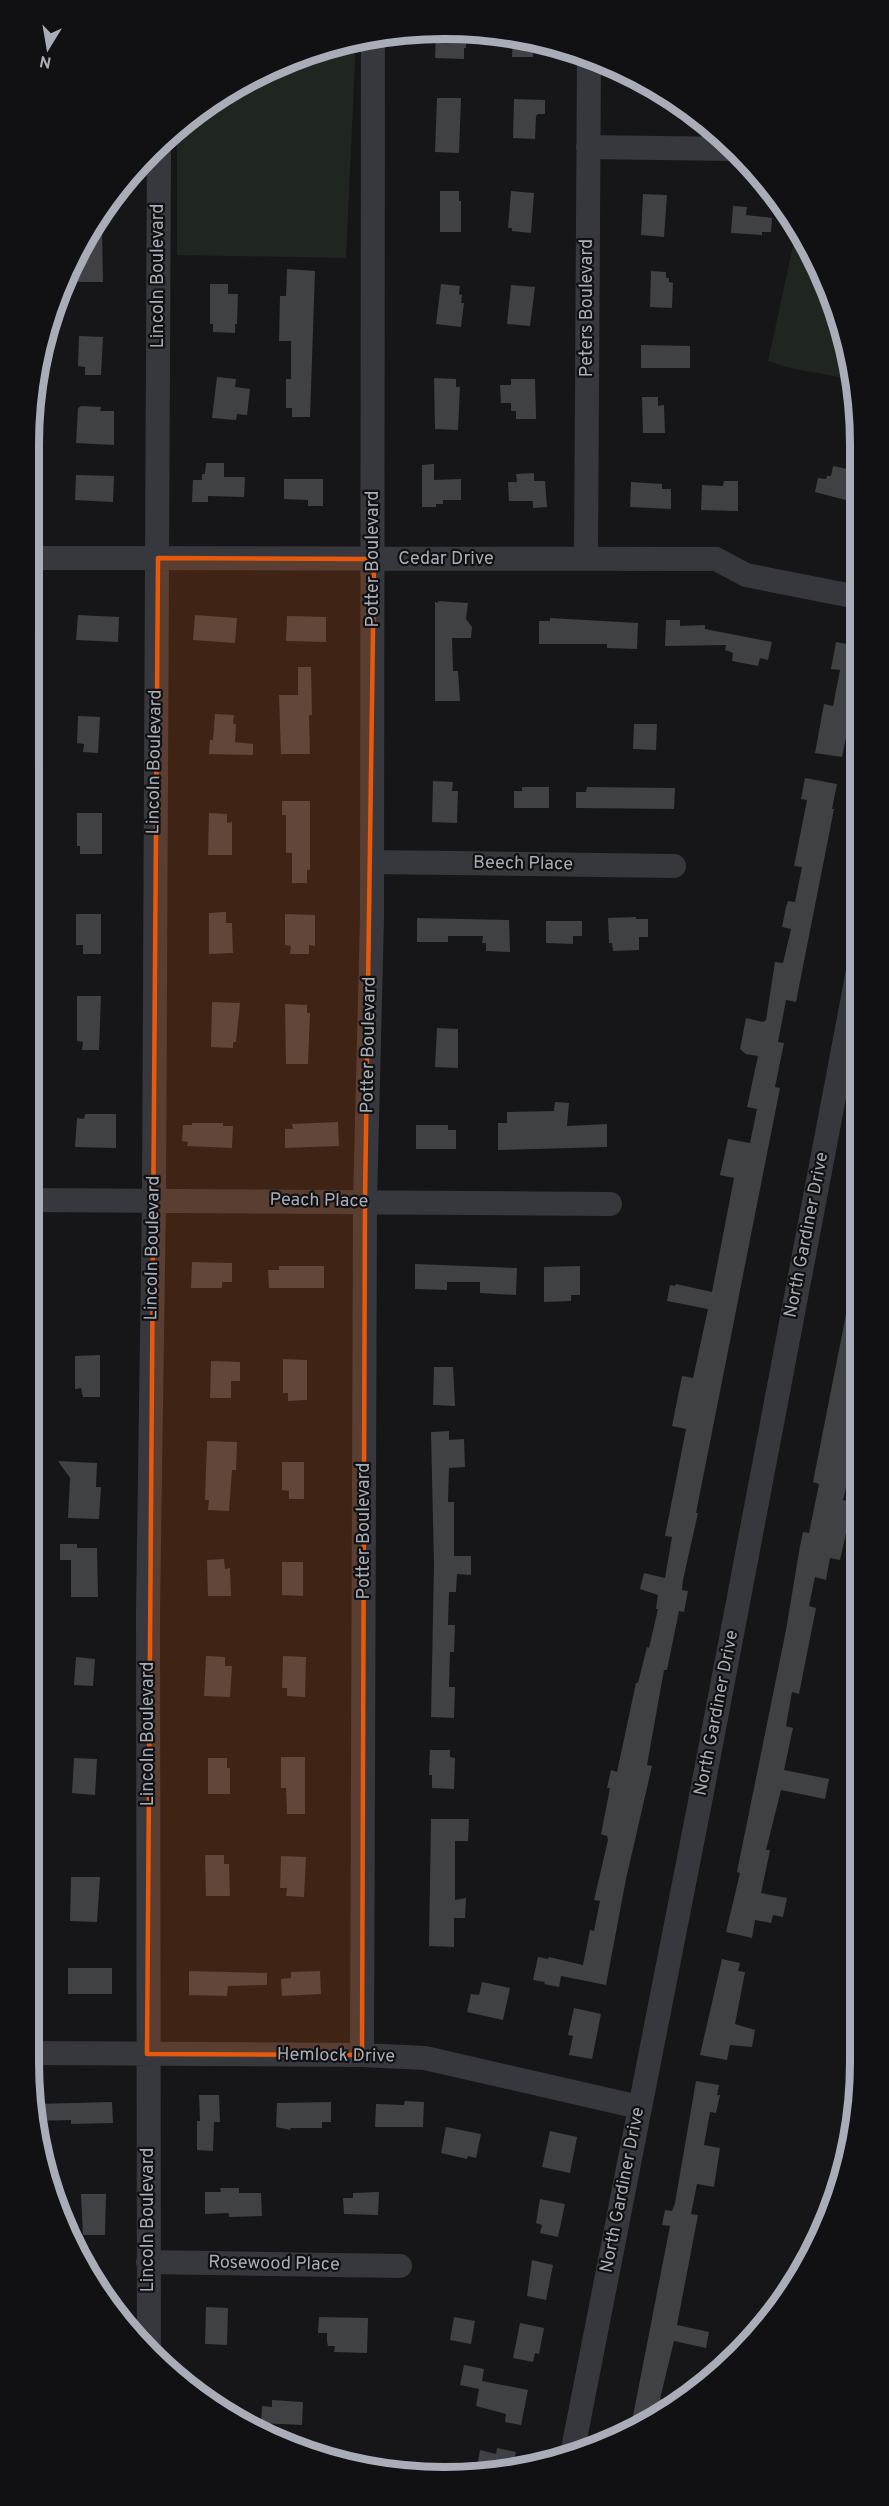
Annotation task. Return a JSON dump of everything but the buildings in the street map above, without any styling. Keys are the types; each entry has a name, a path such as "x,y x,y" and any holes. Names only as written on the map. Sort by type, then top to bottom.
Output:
{"street":[{"name":"Potter Boulevard","path":"362,2055 365,1202 372,861 374,559 373,46"},
{"name":"Peters Boulevard","path":"586,558 589,66"},
{"path":"588,147 721,149"},
{"name":"Lincoln Boulevard","path":"148,2337 148,1612 154,1199 159,157"},
{"name":"Cedar Drive","path":"39,558 716,559 746,575 850,596"},
{"name":"Beech Place","path":"372,861 674,866"},
{"name":"North Gardiner Drive","path":"574,2445 698,1814 850,1012"},
{"name":"Peach Place","path":"39,1200 610,1204"},
{"name":"Hemlock Drive","path":"39,2053 362,2055 425,2058 639,2107"},
{"name":"Rosewood Place","path":"148,2262 400,2266"}],"highlighted area":[{"path":"158,558 374,559 365,1202 362,2055 147,2054"}],"shaded area":[{"path":"356,49 346,258 177,255 177,140 219,107 265,81 314,61"},
{"path":"793,246 798,247 819,289 828,314 844,378 790,368 768,361"}]}
